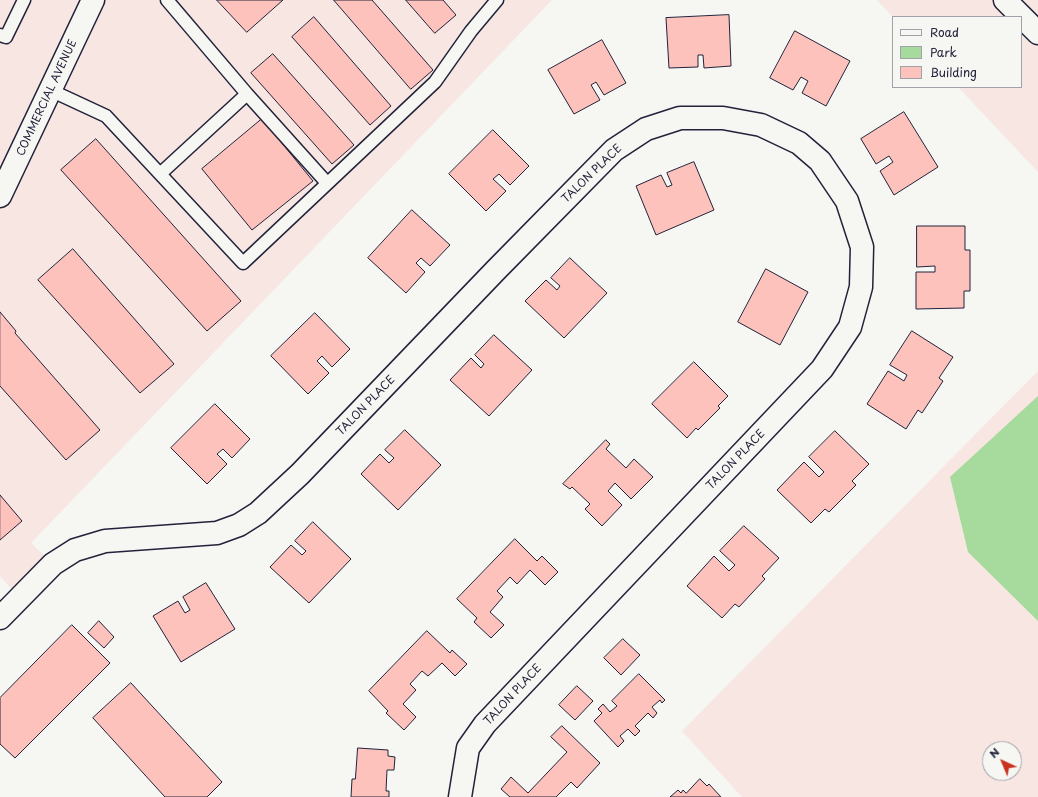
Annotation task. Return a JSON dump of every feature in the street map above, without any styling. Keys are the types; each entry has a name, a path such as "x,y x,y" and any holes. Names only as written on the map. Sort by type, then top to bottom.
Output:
{"street":[{"name":"COMMERCIAL AVENUE","path":"0,196 93,0"},
{"path":"1005,0 1021,16"},
{"path":"1022,17 1038,33"},
{"name":"TALON PLACE","path":"0,618 53,564 75,550 105,541 217,533 239,525 258,513 300,474 496,270 614,150 646,129 680,118 723,118 761,125 799,142 820,161 847,201 862,247 861,287 850,327 822,369 485,724 468,748 460,797"}],"lane":[{"path":"0,35 6,38 24,0"},
{"path":"167,0 247,94 327,183"},
{"path":"50,90 106,116 243,263 435,82 472,31 498,0"},
{"path":"160,174 247,94"}],"shaded area":[{"path":"0,0 552,0 31,543 53,564 19,598 0,576"},
{"path":"877,0 1038,0 1038,172 959,88 1022,88 1022,16 892,16"},
{"path":"1038,371 1038,797 742,797 682,731"}],"green space":[{"path":"1038,396 1038,621 968,552 950,477"}],"building":[{"path":"217,0 283,0 247,32"},
{"path":"334,0 372,0 433,70 411,89"},
{"path":"406,0 443,0 456,15 435,33"},
{"path":"729,15 731,66 704,68 703,55 698,55 698,67 669,68 666,18"},
{"path":"314,17 391,106 370,125 292,37"},
{"path":"795,31 850,61 826,106 802,93 808,81 801,77 793,90 770,78"},
{"path":"602,40 626,83 604,95 596,82 591,85 600,100 574,114 548,70"},
{"path":"273,54 354,145 332,164 251,73"},
{"path":"904,112 938,167 894,195 880,171 893,162 889,156 876,164 861,139"},
{"path":"262,119 313,181 252,230 202,169"},
{"path":"493,130 529,166 510,185 499,174 493,179 506,191 486,211 449,174"},
{"path":"96,139 241,301 207,331 61,170"},
{"path":"694,162 714,210 656,235 636,186 661,175 667,187 672,185 667,173"},
{"path":"412,210 450,245 430,266 421,258 416,263 425,272 406,293 368,258"},
{"path":"917,226 965,226 965,250 970,250 970,291 964,291 964,308 916,309 916,272 935,272 935,266 917,267"},
{"path":"73,249 174,364 140,393 38,280"},
{"path":"570,258 607,293 564,338 525,301 546,280 557,290 560,286 551,278"},
{"path":"766,269 808,292 780,345 738,322"},
{"path":"0,312 16,331 15,333 100,430 66,460 0,386"},
{"path":"315,313 350,349 332,367 322,356 317,361 329,373 308,394 271,356"},
{"path":"912,331 953,357 939,378 943,381 922,413 918,410 906,429 867,404 888,371 904,381 907,375 890,365"},
{"path":"494,335 532,370 489,416 450,380 471,358 481,368 484,364 475,355"},
{"path":"694,362 728,396 718,406 720,408 698,430 696,428 687,438 652,404"},
{"path":"215,404 250,439 232,458 223,449 217,454 227,464 207,484 171,448"},
{"path":"405,430 441,465 398,510 361,474 380,454 389,463 394,458 385,450"},
{"path":"835,431 869,464 852,481 856,485 829,512 825,509 811,523 777,490 804,462 819,477 824,472 809,457"},
{"path":"606,440 610,444 606,449 626,468 634,459 653,477 631,499 615,483 608,491 622,505 602,526 585,509 590,504 572,487 570,489 563,484"},
{"path":"0,495 22,521 0,540"},
{"path":"313,522 351,559 309,603 270,567 291,545 302,555 306,551 295,541"},
{"path":"744,526 779,558 762,576 765,579 739,607 735,604 722,618 687,586 714,556 729,571 735,565 720,551"},
{"path":"515,539 537,561 542,556 558,572 545,585 530,570 517,584 510,577 497,591 503,597 490,612 504,625 491,638 474,622 477,618 457,599"},
{"path":"206,583 235,629 181,662 153,616 178,601 185,613 190,610 183,597"},
{"path":"99,621 114,637 104,648 88,633"},
{"path":"72,625 110,663 15,758 0,744 0,698"},
{"path":"427,631 450,653 452,650 467,664 455,676 442,663 428,676 422,671 410,684 416,690 403,704 416,717 404,730 386,713 388,711 369,691"},
{"path":"623,639 640,655 621,675 604,658"},
{"path":"639,674 665,700 662,703 660,700 652,707 657,713 653,718 648,713 635,726 640,731 635,736 628,729 620,736 624,741 618,747 594,721 602,713 598,709 603,704 610,712 617,706 612,701"},
{"path":"131,683 222,782 207,797 165,797 93,718"},
{"path":"577,686 593,701 575,720 559,705"},
{"path":"562,726 600,763 577,788 571,782 556,797 510,797 501,789 511,777 528,793 567,752 551,737"},
{"path":"358,748 388,750 388,756 395,757 394,770 387,770 386,791 389,791 389,797 351,797 352,779 355,779"},
{"path":"700,779 707,786 709,784 721,797 670,797 678,790 681,793 683,790 686,793"}]}
